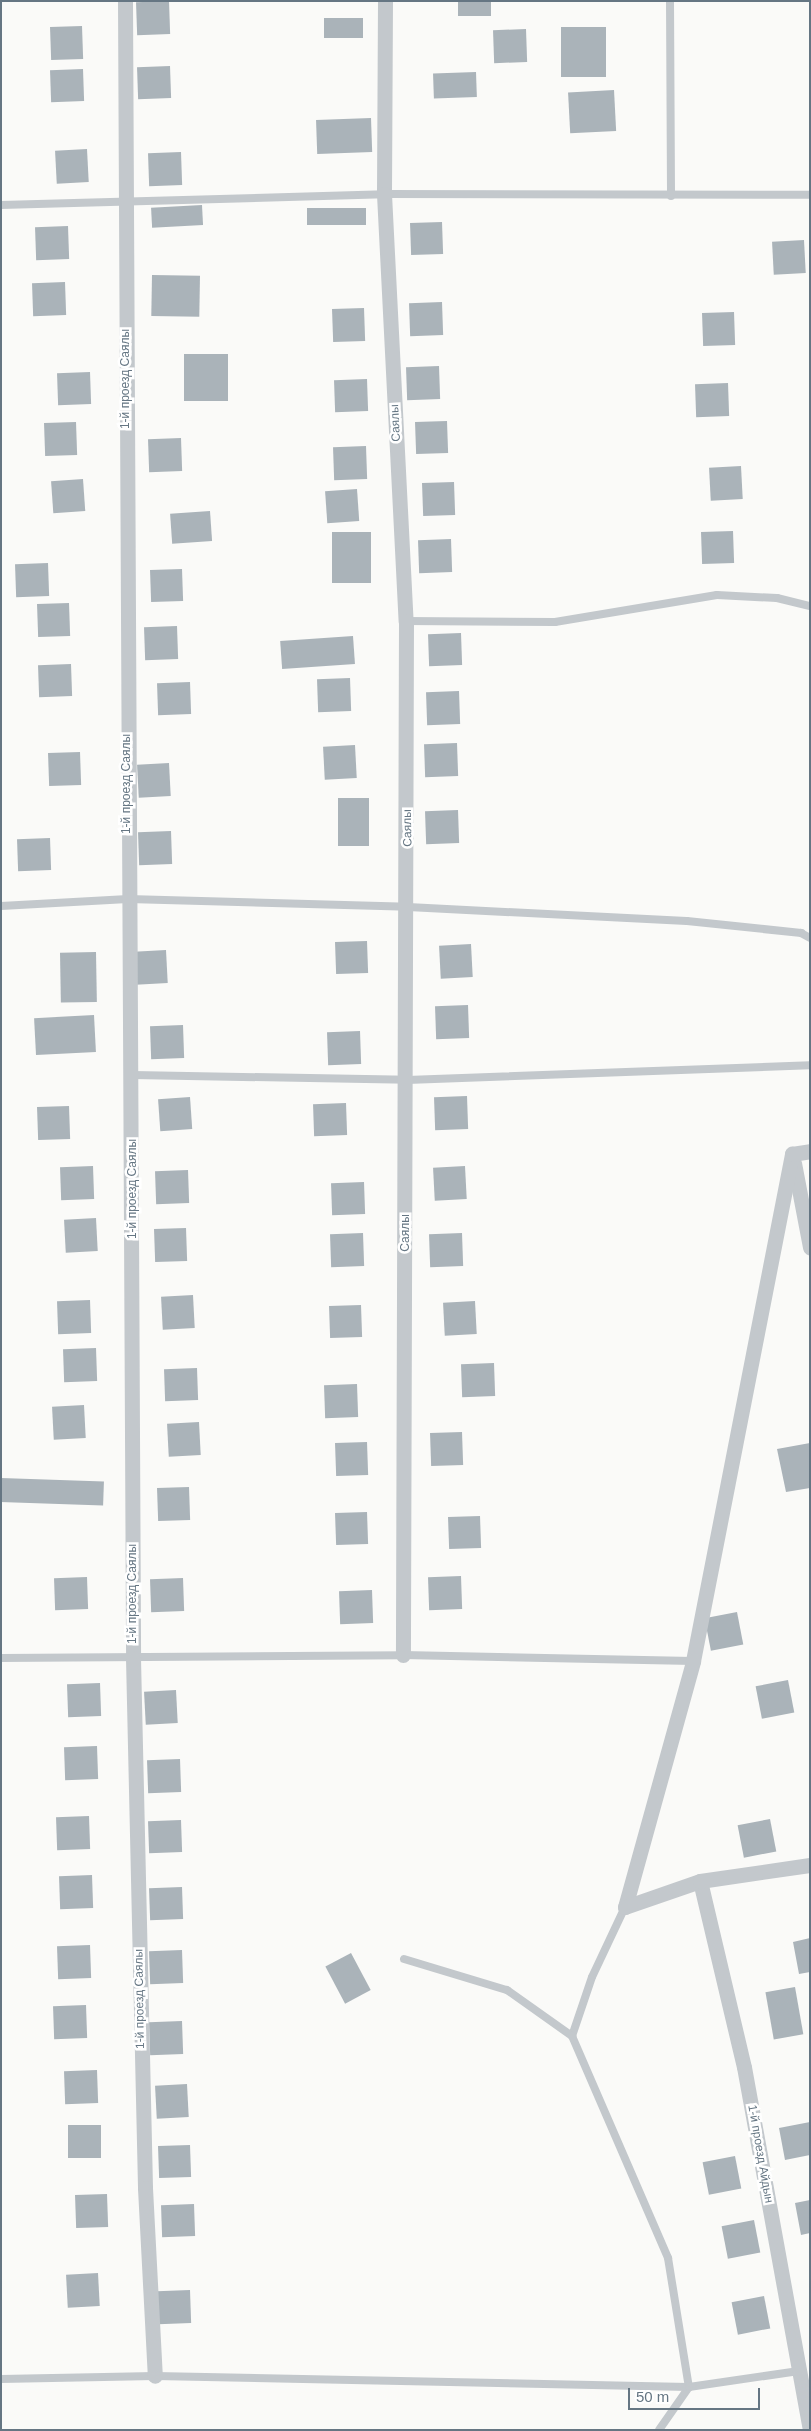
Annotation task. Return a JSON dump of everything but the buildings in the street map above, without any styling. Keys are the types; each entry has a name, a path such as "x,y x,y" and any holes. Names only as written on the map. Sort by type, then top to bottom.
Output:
{"street":[{"name":"1-й проезд Саялы","path":"125,1 128,899 133,1075 134,1658 145,2188 155,2376"},
{"name":"Саялы","path":"385,1 384,194 406,620 408,906 403,1655"},
{"path":"792,1154 810,1151"},
{"path":"792,1154 810,1247"},
{"path":"625,1907 693,1661 792,1154"},
{"path":"625,1907 700,1881 810,1864"},
{"name":"1-й проезд Айдын","path":"700,1881 744,2067 804,2370 810,2430"}],"lane":[{"path":"670,1 671,196"},
{"path":"1,205 126,203 384,194 810,195"},
{"path":"406,620 555,622 716,595 777,598 810,606"},
{"path":"1,906 128,899 408,906 687,921 801,933 810,938"},
{"path":"133,1075 407,1080 810,1065"},
{"path":"1,1658 403,1655 693,1661"},
{"path":"572,2036 592,1977 625,1907"},
{"path":"404,1958 507,1990 572,2036 668,2258 689,2387 660,2430"},
{"path":"1,2378 155,2376 689,2387 804,2370"}]}
